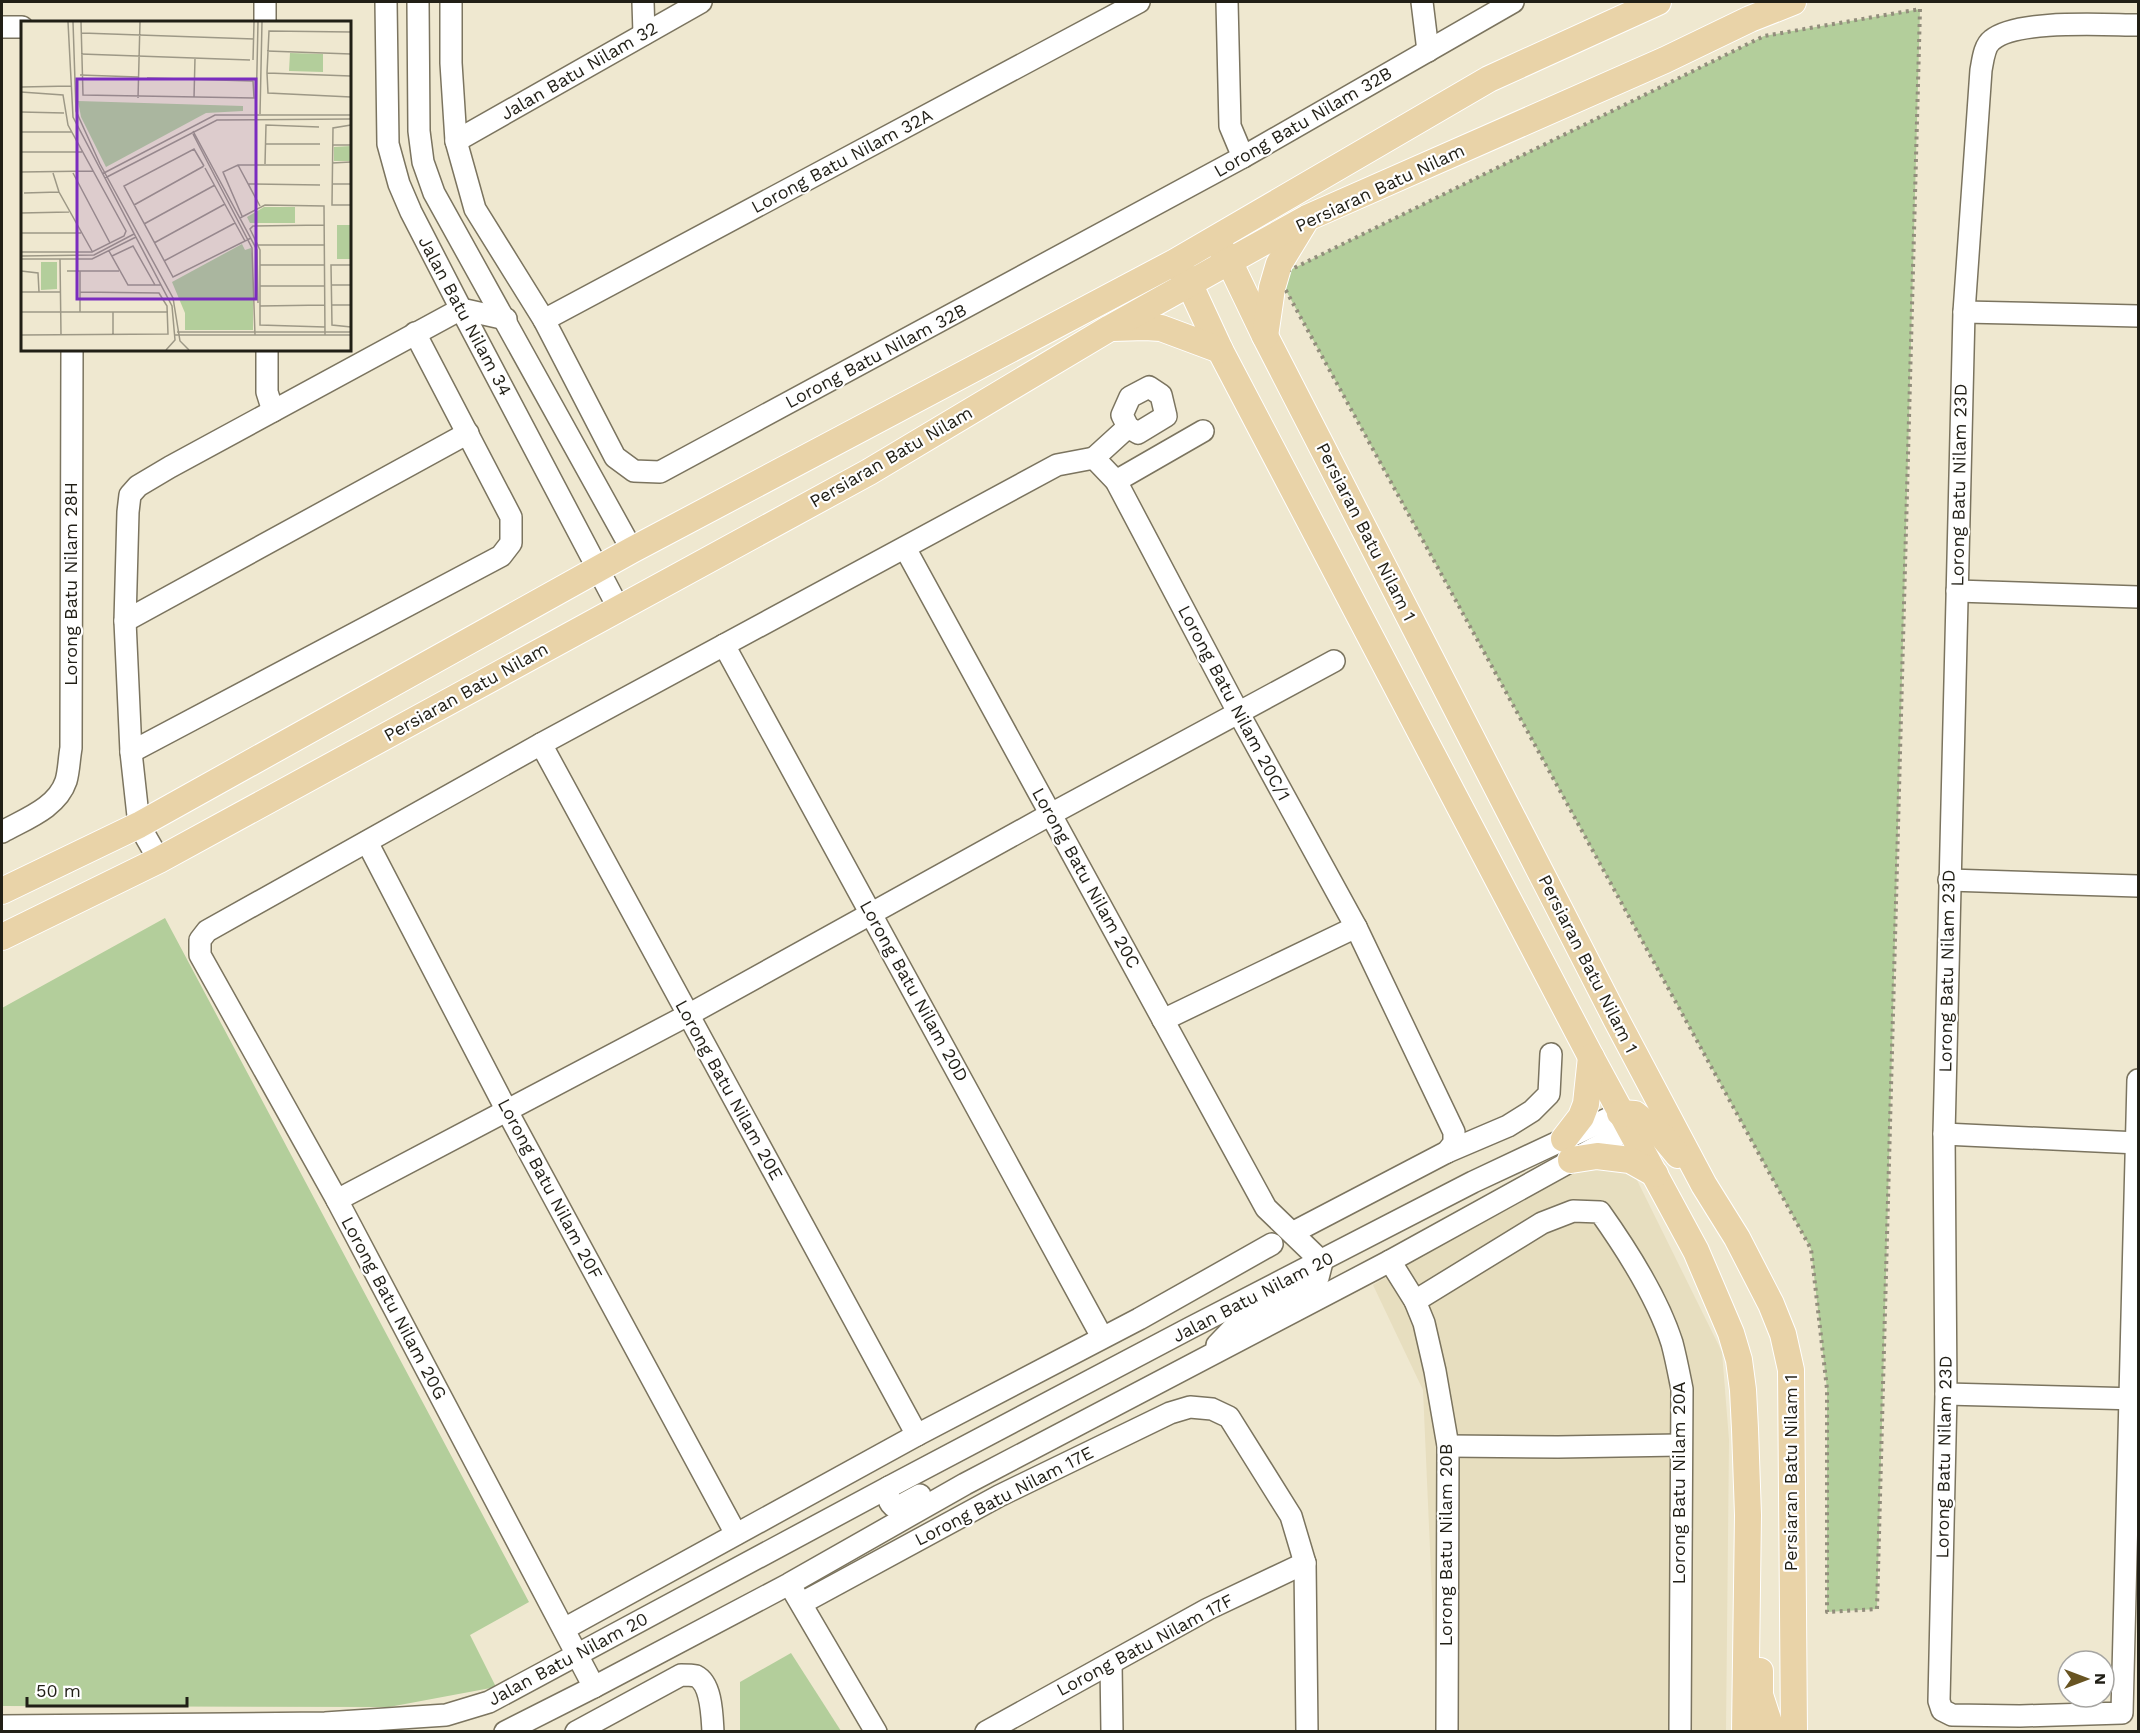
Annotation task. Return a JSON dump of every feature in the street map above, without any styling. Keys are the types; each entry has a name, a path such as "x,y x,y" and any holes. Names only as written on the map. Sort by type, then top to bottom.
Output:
{"main road":[{"name":"Persiaran Batu Nilam","path":"2,891 139,825 632,550 1175,262 1489,79 1658,2"},
{"name":"Persiaran Batu Nilam","path":"2,937 159,860 869,472 1110,328 1307,218 1665,60 1750,19 1793,2"},
{"path":"1265,336 1272,288 1279,264 1307,218"},
{"name":"Persiaran Batu Nilam 1","path":"1215,238 1229,261 1265,336 1616,1019 1704,1185 1737,1239 1771,1304 1783,1335 1791,1370 1794,1731"},
{"path":"1175,262 1189,283 1220,350 1591,1057 1628,1118 1655,1175 1696,1251 1731,1333 1739,1360 1743,1390 1748,1515 1745,1731"},
{"path":"1110,328 1161,328 1220,350"},
{"path":"1616,1019 1635,1091 1628,1118"},
{"path":"1591,1057 1586,1104 1567,1149 1630,1160 1655,1175"},
{"path":"1628,1118 1663,1137 1704,1185"},
{"path":"1748,1515 1760,1552 1760,1695 1772,1731"}],"street":[{"path":"265,21 266,2"},
{"name":"Jalan Batu Nilam 34","path":"386,2 388,144 393,166 411,212 619,609"},
{"name":"Jalan Batu Nilam 34","path":"418,2 419,131 423,162 434,193 506,319 632,550"},
{"name":"Lorong Batu Nilam 32B","path":"451,2 451,63 456,141 475,208 544,320 615,457 634,471 660,472 1243,157 1514,2"},
{"path":"643,2 644,34"},
{"name":"Jalan Batu Nilam 32","path":"456,141 701,2"},
{"name":"Lorong Batu Nilam 32A","path":"544,320 1139,2"},
{"path":"1227,2 1230,126 1243,157"},
{"path":"1422,2 1428,51"},
{"name":"Lorong Batu Nilam 23D","path":"2134,1398 2122,1713 1997,1716 1952,1714 1942,1710 1939,1701 1946,1394 1944,1134 1949,880 1964,312 1981,70 1985,51 1991,40 2022,28 2139,25"},
{"path":"2,27 21,27"},
{"path":"461,309 475,266"},
{"path":"159,860 139,825 131,752 125,621 130,495 138,486 170,467 461,309 506,319"},
{"path":"1964,312 2139,316"},
{"path":"131,752 501,556 511,543 511,517 415,333"},
{"name":"Lorong Batu Nilam 28H","path":"2,832 43,810 60,796 67,780 70,748 72,351"},
{"path":"267,351 267,392 273,411"},
{"path":"367,842 541,744 1057,465 1094,458 1128,427"},
{"path":"1116,481 1203,431"},
{"path":"125,621 468,433"},
{"name":"Lorong Batu Nilam 20C/1","path":"1094,458 1116,481 1238,712 1356,927 1454,1132 1451,1147"},
{"name":"Lorong Batu Nilam 20C","path":"905,548 1266,1208"},
{"path":"1956,591 2139,597"},
{"name":"Lorong Batu Nilam 20D","path":"724,645 1102,1337"},
{"path":"337,1200 688,1015 1051,814 1334,661"},
{"name":"Lorong Batu Nilam 20E","path":"541,744 918,1435"},
{"name":"Lorong Batu Nilam 20G","path":"367,842 207,931 200,940 200,956 337,1200 594,1687"},
{"name":"Lorong Batu Nilam 20F","path":"367,842 507,1112 736,1534"},
{"path":"1949,880 2139,886"},
{"path":"1164,1020 1356,927"},
{"path":"1292,1233 1451,1147 1508,1126 1532,1112 1549,1094 1551,1054"},
{"path":"1946,1394 2134,1398 2139,1080"},
{"name":"Jalan Batu Nilam 20","path":"505,1731 594,1687 789,1584 965,1484 1390,1261 1567,1149 1628,1118"},
{"path":"1944,1134 2138,1143"},
{"name":"Jalan Batu Nilam 20","path":"2,1726 325,1727 446,1715 489,1702 889,1486 1473,1182 1567,1149"},
{"path":"1212,1353 1218,1343 1240,1320 1318,1278 1322,1262 1266,1208"},
{"path":"1266,1208 1279,1283"},
{"name":"Lorong Batu Nilam 20A","path":"1415,1300 1542,1223 1574,1211 1600,1212 1624,1246 1657,1308 1672,1343 1682,1389 1680,1731"},
{"path":"564,1629 918,1435 1139,1319 1272,1244"},
{"name":"Lorong Batu Nilam 20B","path":"1390,1261 1415,1300 1424,1323 1448,1446 1447,1731"},
{"name":"Lorong Batu Nilam 17E","path":"802,1603 999,1496 1170,1413 1190,1407 1212,1409 1229,1417 1291,1516 1305,1563"},
{"path":"1448,1446 1680,1445"},
{"name":"Jalan Batu Nilam 20","path":"889,1486 888,1499 896,1508 946,1481 965,1484"},
{"path":"1305,1563 1307,1731"},
{"name":"Lorong Batu Nilam 17F","path":"986,1731 1208,1609 1305,1563"},
{"path":"789,1584 876,1731"},
{"path":"1111,1663 1112,1731"},
{"path":"576,1731 681,1675 695,1676 704,1683 712,1709 713,1731"}],"path":[{"path":"1920,9 1877,1609 1827,1612 1827,1389 1811,1249 1278,276 1764,36 1920,9"}],"shaded area":[{"path":"1572,1168 1633,1172 1722,1352 1729,1440 1726,1731 1438,1731 1423,1390 1373,1285"}],"green space":[{"path":"1920,9 1877,1609 1827,1612 1827,1389 1811,1249 1278,276 1764,36"},
{"path":"165,918 529,1602 470,1635 496,1687 389,1707 2,1706 2,1008"},
{"path":"791,1653 841,1731 740,1731 740,1682"}]}
